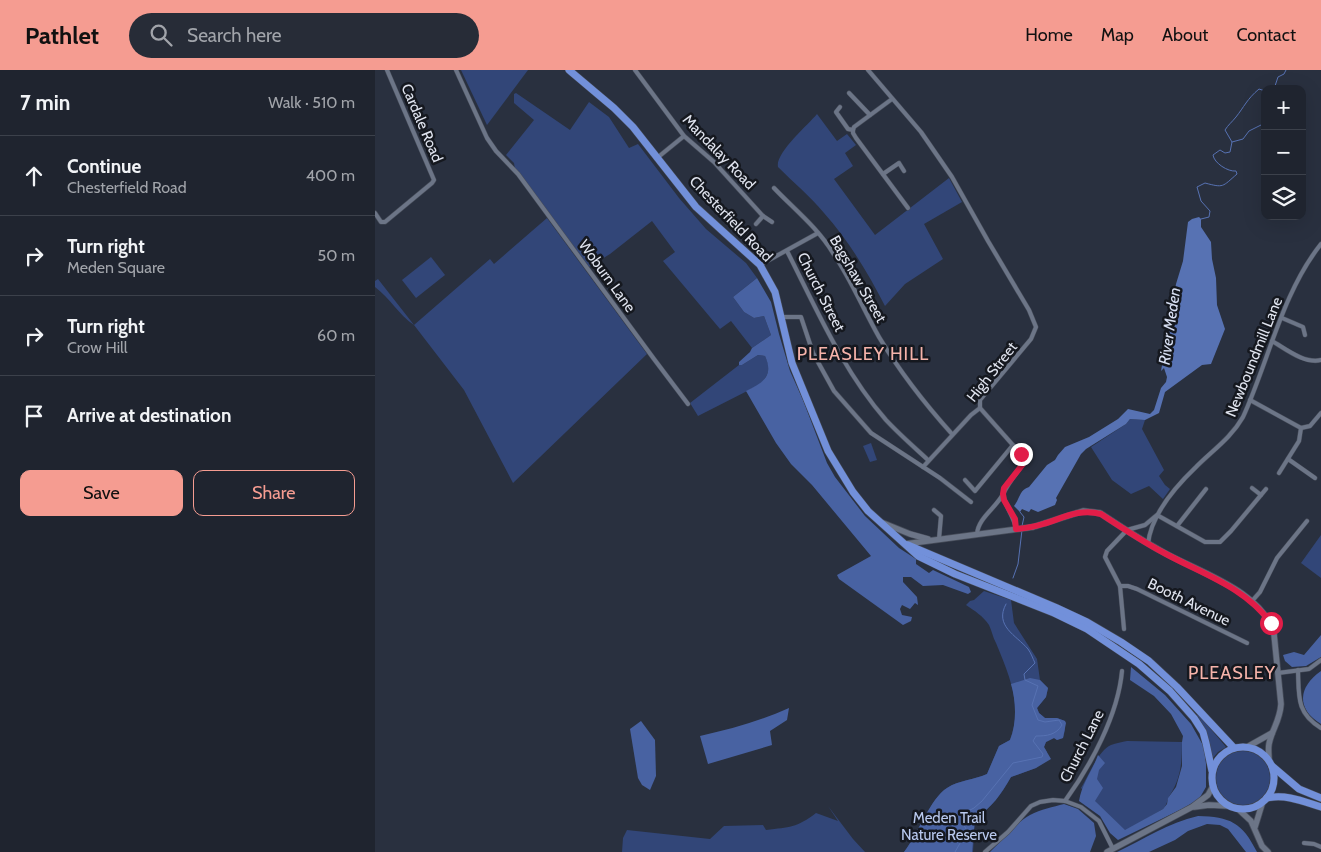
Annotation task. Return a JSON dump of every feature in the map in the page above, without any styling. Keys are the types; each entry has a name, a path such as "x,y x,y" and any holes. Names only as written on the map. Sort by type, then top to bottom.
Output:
{"highway":[{"name":"Chesterfield Road","path":"569,70 615,108 633,127 696,206 760,265 771,283 782,318 792,363 828,451 853,492 880,522 905,544"},
{"path":"905,544 1057,608 1087,622 1121,642 1149,661 1177,687 1234,748"},
{"path":"905,544 918,556 955,574 1054,613 1087,629 1139,664 1170,691 1194,718 1206,743 1213,786 1220,800 1229,806 1239,809 1249,808 1265,799 1288,796 1321,807"},
{"path":"1212,771 1219,757 1224,752 1234,748 1247,747 1261,753 1299,789 1321,798"},
{"path":"1265,799 1274,781 1270,763"}],"street":[{"name":"Cardale Road","path":"375,213 383,223 434,180 387,70"},
{"name":"Woburn Lane","path":"456,70 487,138 496,151 507,161 548,214 653,359 689,404"},
{"name":"Mandalay Road","path":"635,70 684,136 714,162 763,216 772,222"},
{"path":"868,70 892,99 854,127 853,133 908,208"},
{"path":"849,93 869,115"},
{"name":"High Street","path":"892,99 921,132 952,177 1035,321 1035,332 1022,351 980,400 980,408 971,414 923,467"},
{"path":"840,107 836,112 848,130 853,130"},
{"path":"657,158 684,136"},
{"path":"883,174 899,163 904,171"},
{"name":"Bagshaw Street","path":"774,188 818,233 833,252 879,336 904,376 925,404 952,434"},
{"path":"756,224 763,216"},
{"path":"760,265 818,233"},
{"name":"Newboundmill Lane","path":"1127,530 1145,525 1157,515 1195,468 1235,430 1250,400 1272,341 1298,281 1311,256 1321,244"},
{"name":"Church Street","path":"787,250 833,342 857,382 885,418 928,460"},
{"path":"782,318 801,317 813,353 834,391 871,433 923,467 971,502"},
{"path":"1282,318 1303,327 1305,335"},
{"path":"1272,341 1307,360 1314,362 1321,360"},
{"path":"1250,400 1301,428 1310,426 1320,415"},
{"path":"980,408 1021,454 1023,464 1004,488 1003,494 1004,500 1015,519 1017,529"},
{"path":"1279,472 1299,441 1301,428"},
{"path":"965,480 975,490 1013,445"},
{"path":"1288,459 1315,478"},
{"path":"1309,474 1312,470"},
{"path":"1252,488 1261,495"},
{"path":"1157,515 1205,542 1220,542 1266,488"},
{"path":"1177,526 1206,489"},
{"path":"977,534 991,508 1003,494"},
{"path":"1201,495 1205,498"},
{"path":"934,510 941,516 939,539"},
{"name":"Chesterfield Road","path":"905,544 1027,528 1074,513 1092,511 1101,514 1127,530"},
{"name":"Newboundmill Lane","path":"1148,544 1157,515"},
{"path":"1252,601 1260,592 1277,558 1301,524 1307,521"},
{"name":"Chesterfield Road","path":"880,522 931,540"},
{"path":"1124,629 1120,586 1105,557 1107,551 1127,530 1148,544 1225,584 1261,609 1271,623 1276,645 1281,704 1281,716 1272,733 1269,745 1270,763"},
{"name":"Booth Avenue","path":"1120,586 1137,589 1247,643"},
{"path":"1279,673 1309,669 1321,660"},
{"path":"1298,670 1300,707 1307,717 1321,728"},
{"name":"Church Lane","path":"1065,801 1103,735 1115,703 1122,671"},
{"path":"1247,747 1272,733"},
{"path":"985,852 1008,832 1031,806 1053,800 1065,801 1081,807 1099,820 1110,851 1193,807 1208,795 1213,786"},
{"path":"1255,827 1265,799"},
{"path":"1193,807 1209,805 1229,806"},
{"path":"1239,809 1255,827 1260,841 1268,852"},
{"path":"1304,844 1314,844 1321,847"}],"green space":[{"path":"461,70 528,70 487,125"},
{"path":"516,93 570,130 589,102 609,117 629,148 638,144 679,198 706,229 746,263 757,278 733,297 744,312 754,318 764,316 771,335 752,348 731,321 720,329 663,261 675,252 652,221 610,254 589,267 515,169 514,163 506,155 534,120 514,103 514,94"},
{"path":"817,114 837,141 847,134 856,145 845,153 853,166 834,179 875,235 949,178 962,202 924,224 943,259 905,284 885,306 865,269 842,235 813,201 778,167 778,161 787,147"},
{"path":"547,218 647,354 513,483 464,390 414,325 490,259 494,264"},
{"path":"431,257 445,275 416,298 402,280"},
{"path":"757,278 771,302 790,371 827,463 835,477 865,516 899,548 916,559 916,564 929,573 933,570 969,587 971,592 968,594 943,585 923,586 911,577 903,577 903,582 917,597 918,605 915,603 910,609 902,605 900,609 902,615 912,617 911,621 903,625 839,579 837,575 871,556 812,485 791,464 776,443 746,391 762,382 765,378 768,369 767,363 765,356 758,355 742,365 739,365 739,362 752,348 771,335 764,316 754,318 744,312 733,297"},
{"path":"378,279 414,325 375,287 375,281"},
{"path":"758,355 765,356 768,364 767,375 762,382 698,416 690,403 739,365"},
{"path":"1130,419 1145,420 1142,429 1164,470 1159,476 1170,489 1163,499 1149,486 1131,494 1112,480 1091,447 1126,424"},
{"path":"871,443 877,460 870,462 863,446"},
{"path":"1321,535 1321,578 1301,563"},
{"name":"Meden Trail Nature Reserve","path":"984,591 1011,600 1014,623 1037,659 1040,680 1048,688 1046,697 1037,708 1039,713 1045,718 1057,718 1065,721 1063,738 1057,740 1054,738 1046,742 1044,747 1047,752 1036,768 1011,777 996,800 975,818 973,852 904,852 941,793 956,783 987,774 999,746 1010,740 1014,727 1015,702 1013,690 989,625 981,616 966,605"},
{"path":"1321,635 1321,657 1306,666 1292,667 1285,661 1283,655 1294,652 1304,655"},
{"path":"1131,667 1165,695 1191,724 1204,747 1206,787 1199,799 1118,840 1110,833 1100,816 1079,801 1082,789 1098,755 1105,763 1099,770 1097,779 1103,788 1095,801 1125,830 1163,809 1176,787 1182,766 1183,736 1171,714 1154,696 1130,680"},
{"path":"1321,671 1321,724 1307,712 1303,698 1308,684"},
{"name":"Meden Trail Nature Reserve","path":"1030,678 1040,680 1048,688 1046,697 1037,708 1039,713 1045,718 1057,718 1066,723 1063,738 1057,740 1054,738 1046,742 1044,747 1051,759 1036,768 1011,777 996,800 975,818 972,852 904,852 941,793 956,783 987,774 999,746 1010,740 1014,726 1014,698 1011,684"},
{"path":"789,708 787,720 770,731 772,745 708,764 700,736 745,724"},
{"path":"1198,714 1226,747 1212,759 1209,741"},
{"path":"641,721 655,740 656,776 650,790 642,785 638,778 630,729"},
{"path":"1127,741 1182,742 1182,749 1179,776 1163,809 1125,831 1081,788 1102,752 1111,745"},
{"path":"1243,751 1253,753 1262,759 1268,768 1270,778 1268,788 1262,797 1253,803 1243,805 1233,803 1224,797 1218,788 1216,778 1218,768 1224,759 1233,753"},
{"path":"1064,804 1078,809 1094,823 1096,836 1090,852 990,852 1014,827 1030,815"},
{"name":"Meden Trail Nature Reserve","path":"828,806 865,852 622,852 623,838 627,830 710,839 724,826 763,825 766,830 781,828 798,824 816,813 838,821"},
{"path":"1198,816 1219,818 1234,823 1246,834 1257,852 1246,852 1228,829 1220,825 1207,824 1188,831 1175,840 1149,852 1117,852 1166,827"}],"water":[{"path":"1199,217 1201,219 1201,227 1211,242 1216,278 1217,305 1225,329 1211,364 1202,365 1165,392 1159,413 1145,420 1130,419 1126,424 1086,449 1081,454 1056,498 1055,505 1038,512 1031,509 1029,512 1022,509 1020,512 1014,506 1021,492 1029,487 1065,447 1089,437 1118,419 1128,409 1150,414 1154,410 1161,388 1166,382 1167,377 1164,368 1161,371 1176,284 1183,261 1188,222"}],"waterway":[{"name":"River Meden","path":"1275,85 1278,77 1284,74 1286,70"},
{"name":"River Meden","path":"1201,219 1209,217 1210,211 1201,201 1197,187 1205,183 1220,186 1237,174 1236,171 1229,170 1219,164 1213,155 1220,150 1225,153 1230,152 1232,142 1225,130 1255,93 1259,89 1261,90"},
{"path":"1232,142 1243,139 1249,131 1261,125"},
{"name":"River Meden","path":"1020,512 1024,517 1022,526"},
{"name":"River Meden","path":"1013,578 1018,564 1022,530"},
{"name":"River Meden","path":"955,852 967,831 963,823 964,813 982,801 1013,763 1042,757 1043,754 1033,741 1036,736 1051,734 1062,725 1059,720 1045,722 1038,720 1032,705 1038,686 1025,680 1024,674 1035,663 1028,649 1008,630 1005,624 1003,612 1006,604"}],"district":[{"name":"PLEASLEY HILL","path":"863,354"},
{"name":"PLEASLEY","path":"1232,673"}],"route":[{"path":"1021,454 1023,464 1004,488 1003,494 1004,500 1015,519 1016,529 1033,527 1083,511 1101,514 1148,544 1235,589 1261,609 1271,623"}]}
